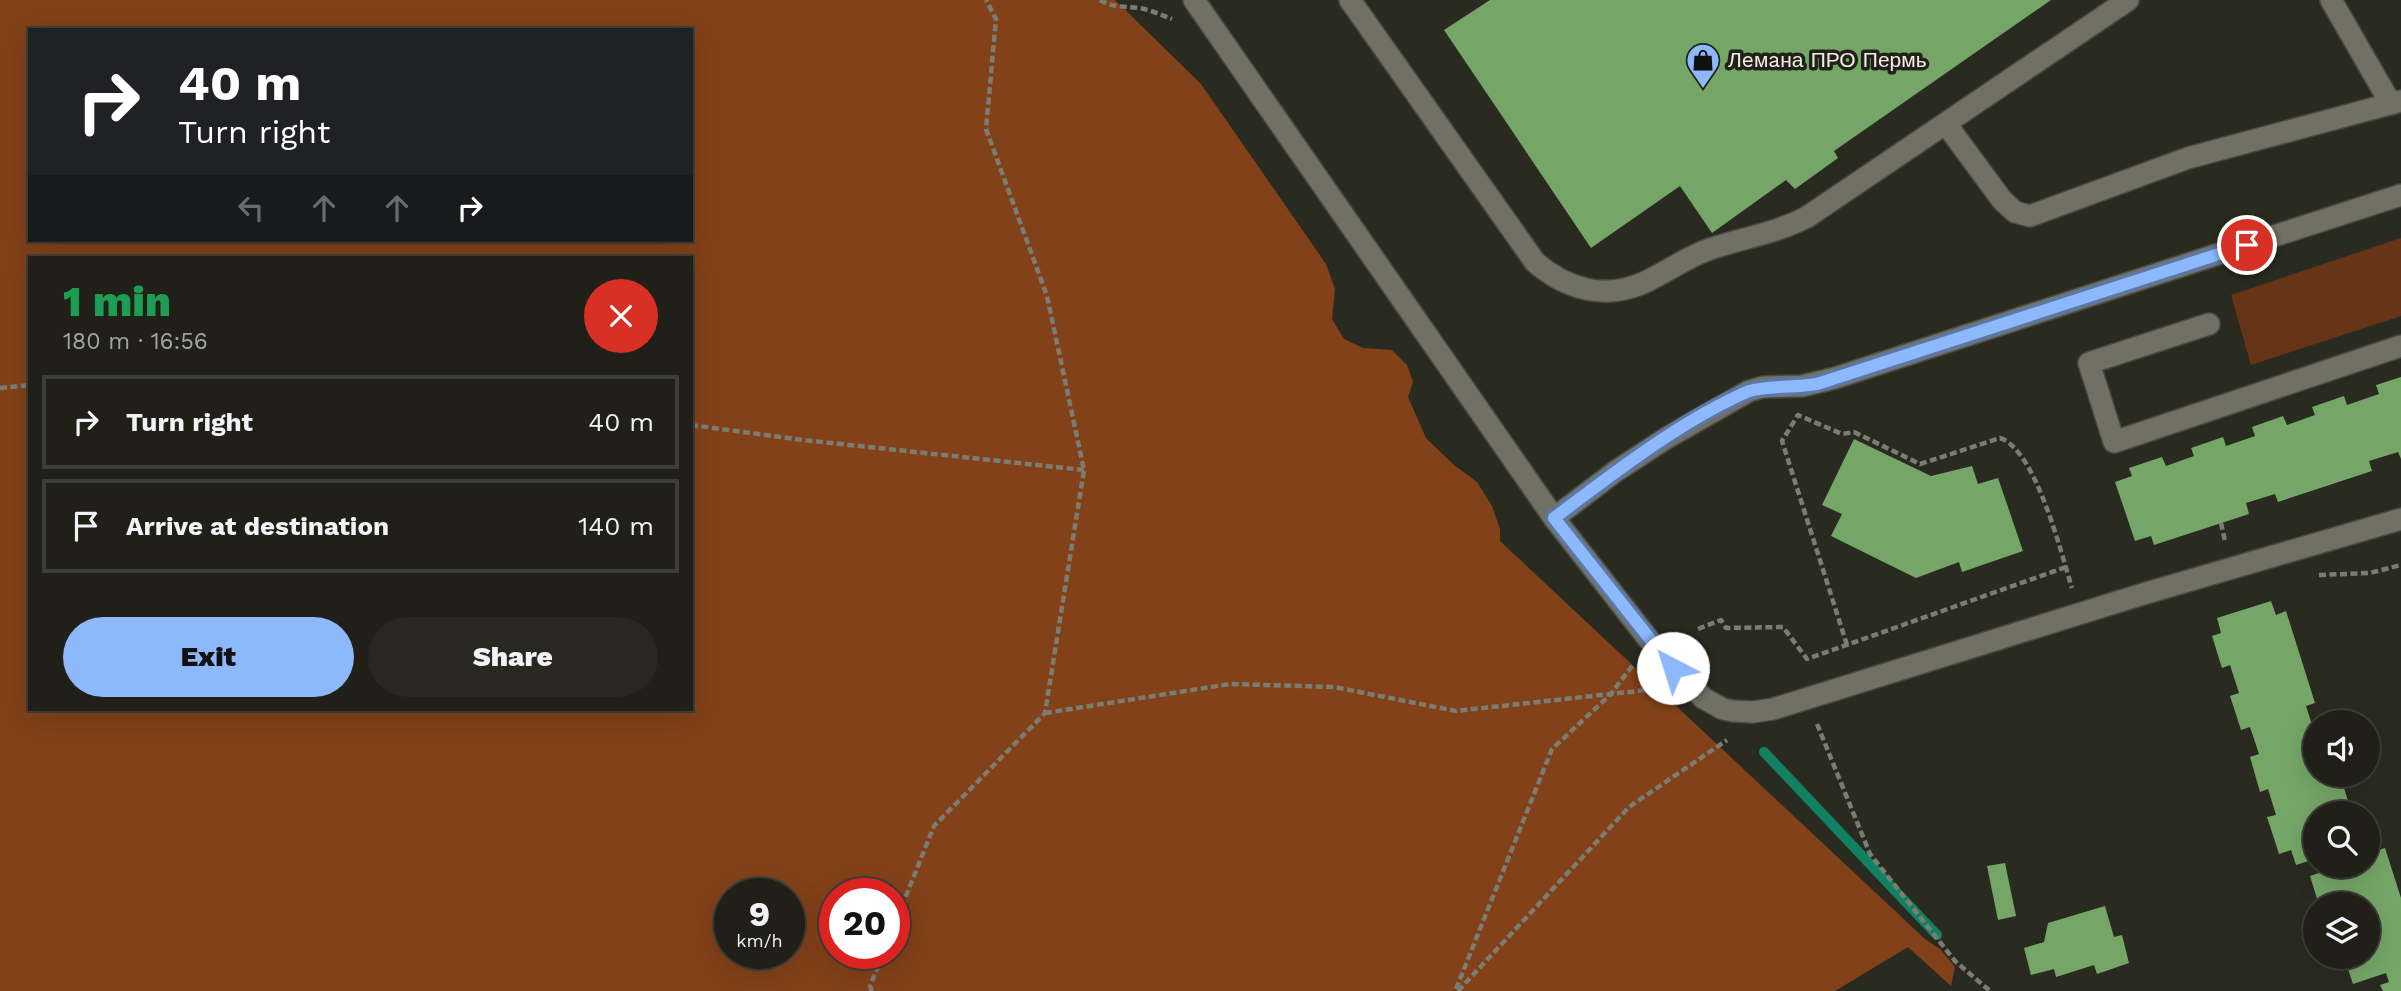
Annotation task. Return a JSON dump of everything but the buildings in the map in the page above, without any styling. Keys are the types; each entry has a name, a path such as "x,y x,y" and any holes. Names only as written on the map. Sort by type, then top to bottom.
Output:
{"lane":[{"path":"1194,0 1554,518 1650,641 1688,684 1703,698 1723,709 1743,712 1773,709 2143,594 2401,519"},
{"path":"1350,0 1525,252 1548,274 1568,285 1608,292 1625,290 1644,283 1709,249 1796,223 2128,0"},
{"path":"1946,124 2002,200 2015,212 2029,216 2188,158 2396,103 2331,0"},
{"path":"1554,518 1616,471 1665,439 1749,391 1763,387 1817,384 2401,195"},
{"path":"2209,324 2089,363 2114,442 2401,346"}],"path":[{"path":"910,886 934,825 1045,713 1084,470 1047,296 986,130 996,19 986,0"},
{"path":"1100,0 1111,7 1155,12 1220,38"},
{"path":"0,388 28,385"},
{"path":"1847,645 1782,441 1798,415 1842,434 1854,432 1920,464 2000,438 2005,440 2036,478 2080,615"},
{"path":"693,425 1084,470"},
{"path":"2221,523 2227,549"},
{"path":"2311,576 2370,573 2401,565"},
{"path":"1698,629 1721,620 1726,628 1783,627 1807,659 2066,567"},
{"path":"1457,991 1552,749 1610,695 1650,641"},
{"path":"1045,713 1230,684 1334,687 1456,711 1688,684"},
{"path":"1773,709 1815,721 1870,854 1955,961 1990,991"},
{"path":"1457,991 1629,807 1729,739"},
{"path":"872,991 870,986 877,969"}],"shaded area":[{"path":"0,0 1115,0 1201,84 1326,264 1335,289 1332,319 1344,339 1363,348 1392,350 1407,365 1413,382 1408,397 1426,438 1454,465 1477,482 1492,506 1500,529 1500,541 1925,939 1940,949 1955,967 1951,986 1908,947 1835,991 0,991"},
{"path":"2401,238 2401,316 2251,365 2231,295"}],"waterway":[{"path":"1764,752 1937,935"}],"place":[{"name":"Лeмaна ПРО Пермь","path":"1703,90"}],"route":[{"path":"1673,668 1554,518 1616,471 1665,439 1749,391 1763,387 1817,384 2247,245"}]}
